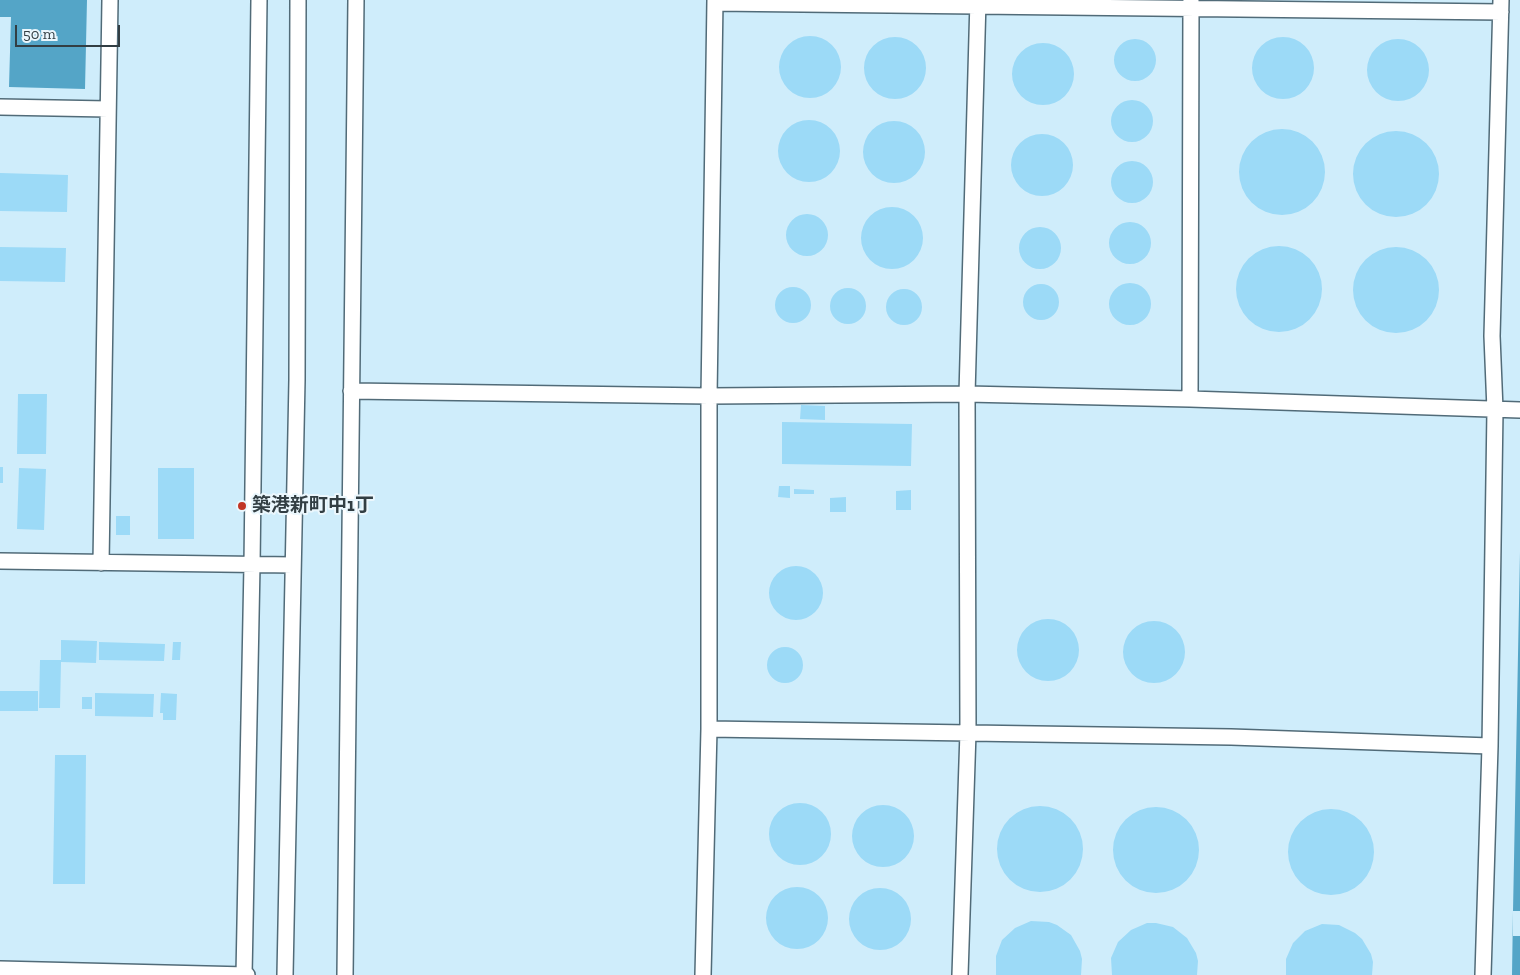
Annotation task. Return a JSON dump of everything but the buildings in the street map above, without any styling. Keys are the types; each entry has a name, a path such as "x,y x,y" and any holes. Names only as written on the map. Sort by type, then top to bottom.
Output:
{"street":[{"path":"101,563 110,0"},
{"path":"0,969 245,975 259,0"},
{"path":"285,975 297,380 298,0"},
{"path":"345,975 356,0"},
{"path":"703,975 710,729 709,396 715,2 1501,6 1492,336 1495,410 1490,746 1483,975"},
{"path":"960,975 968,732 967,394 978,3"},
{"path":"1190,399 1191,4"},
{"path":"0,107 108,109"},
{"path":"351,391 709,396 967,394 1520,410"},
{"path":"0,561 293,565"},
{"path":"710,729 1241,737 1490,746"}],"water":[{"path":"0,0 87,0 85,89 9,87 11,17 0,17"},
{"path":"1520,552 1520,975 1512,975 1513,911"}],"pier":[{"path":"1513,911 1520,911 1520,936 1513,936"}],"place":[{"name":"築港新町中1丁","path":"242,506"}]}
